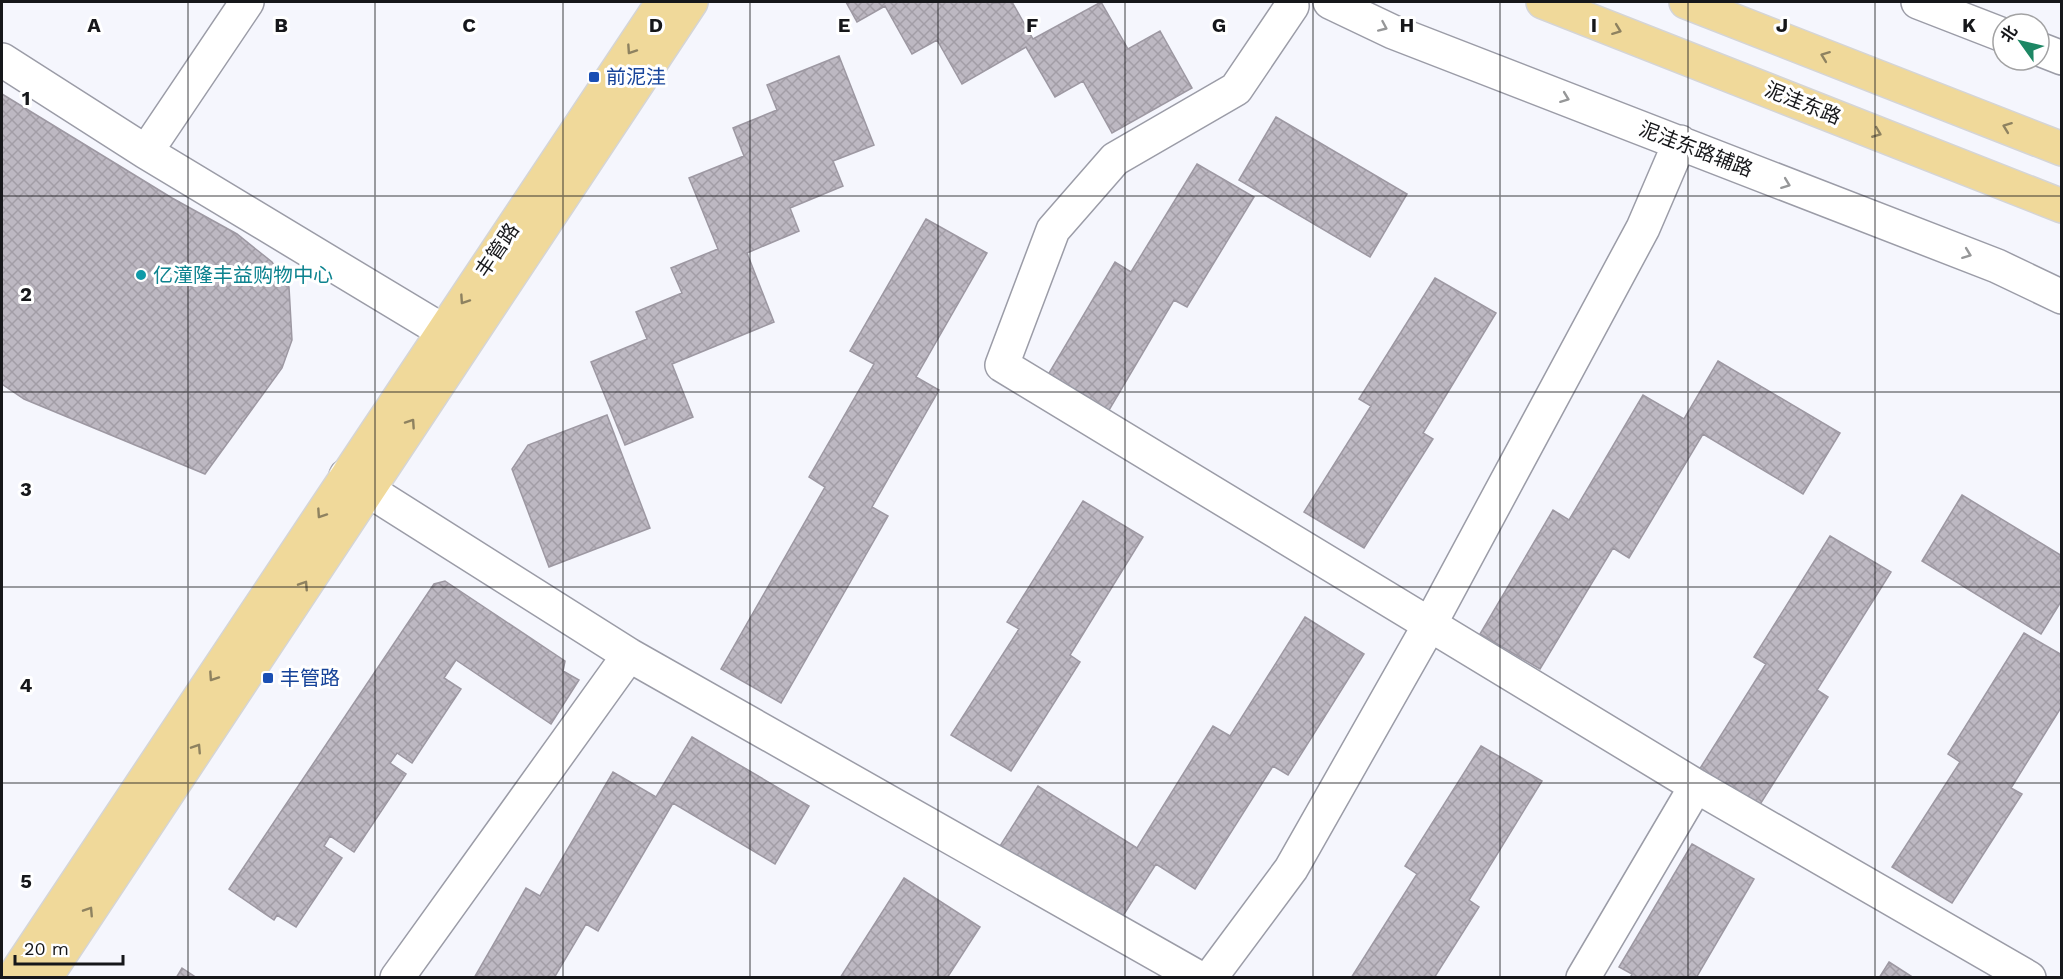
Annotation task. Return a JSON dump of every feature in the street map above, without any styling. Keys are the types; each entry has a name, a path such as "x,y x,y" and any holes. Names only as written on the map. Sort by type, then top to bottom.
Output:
{"main road":[{"name":"丰管路","path":"45,978 357,482 443,331 663,2"},
{"name":"丰管路","path":"13,978 691,2"},
{"name":"泥洼东路","path":"1543,2 2061,206"},
{"path":"1686,2 2061,149"}],"street":[{"path":"146,152 247,2"},
{"name":"泥洼东路辅路","path":"1330,2 1393,32 1997,266 2061,297"},
{"path":"1918,2 1991,30"},
{"path":"1292,6 1236,89 1115,159 1053,230 1002,365 1696,786 2029,978"},
{"path":"2,60 146,152 443,331"},
{"path":"1210,978 1291,869 1430,624 1643,228 1680,142"},
{"path":"357,482 629,655 1199,978"},
{"path":"397,978 629,655"},
{"path":"1583,978 1696,786"}],"building":[{"path":"846,2 1012,2 1033,39 1101,2 1128,49 1160,31 1192,88 1112,133 1083,81 1055,97 1026,47 962,84 937,40 912,54 885,6 857,22"},
{"path":"839,56 874,145 833,161 843,186 790,208 799,231 747,253 774,322 672,364 693,417 625,445 591,362 647,339 636,312 682,293 671,268 718,249 689,178 744,156 733,128 777,110 767,85"},
{"name":"亿潼隆丰益购物中心","path":"2,94 172,198 237,234 272,262 289,287 292,340 282,368 205,474 24,399 2,384"},
{"path":"1276,117 1407,194 1370,257 1239,180"},
{"path":"1197,164 1254,197 1187,307 1174,300 1102,422 1042,385 1115,262 1131,272"},
{"path":"926,219 987,253 916,377 939,390 872,507 888,516 781,703 721,669 825,487 809,477 874,364 850,351"},
{"path":"1435,278 1496,313 1423,433 1433,439 1364,548 1304,512 1371,406 1359,399"},
{"path":"1718,361 1840,433 1803,494 1703,434 1629,558 1613,548 1540,669 1480,634 1553,510 1569,520 1643,395 1684,419"},
{"path":"607,415 650,528 549,567 512,469 528,445"},
{"path":"1962,495 2062,556 2062,600 2041,634 1922,561"},
{"path":"1083,501 1143,537 1070,655 1080,662 1011,771 951,735 1019,629 1007,622"},
{"path":"1830,536 1891,572 1817,690 1828,697 1759,806 1699,770 1766,664 1754,657"},
{"path":"445,581 565,661 563,671 579,680 551,724 456,660 444,678 461,689 412,763 397,753 390,763 406,774 354,852 330,836 324,846 342,858 296,927 277,915 274,920 229,889 434,584"},
{"path":"1305,617 1364,654 1288,775 1273,766 1195,889 1156,864 1119,922 1000,846 1038,786 1137,848 1213,726 1230,736"},
{"path":"2024,633 2062,655 2062,706 2011,788 2022,794 1952,903 1892,867 1960,762 1948,754"},
{"path":"692,737 809,806 775,864 673,803 598,931 586,924 554,978 474,978 526,888 540,896 613,772 656,797"},
{"path":"1481,746 1542,781 1469,900 1479,907 1434,978 1351,978 1417,874 1405,866"},
{"path":"1692,844 1754,879 1696,978 1630,978 1632,974 1619,967"},
{"path":"904,878 980,927 947,978 840,978"},
{"path":"1889,962 1914,978 1879,978"},
{"path":"182,968 197,978 176,978"}],"place":[{"name":"前泥洼","path":"594,77"},
{"name":"亿潼隆丰益购物中心","path":"141,275"},
{"name":"丰管路","path":"268,678"}]}
